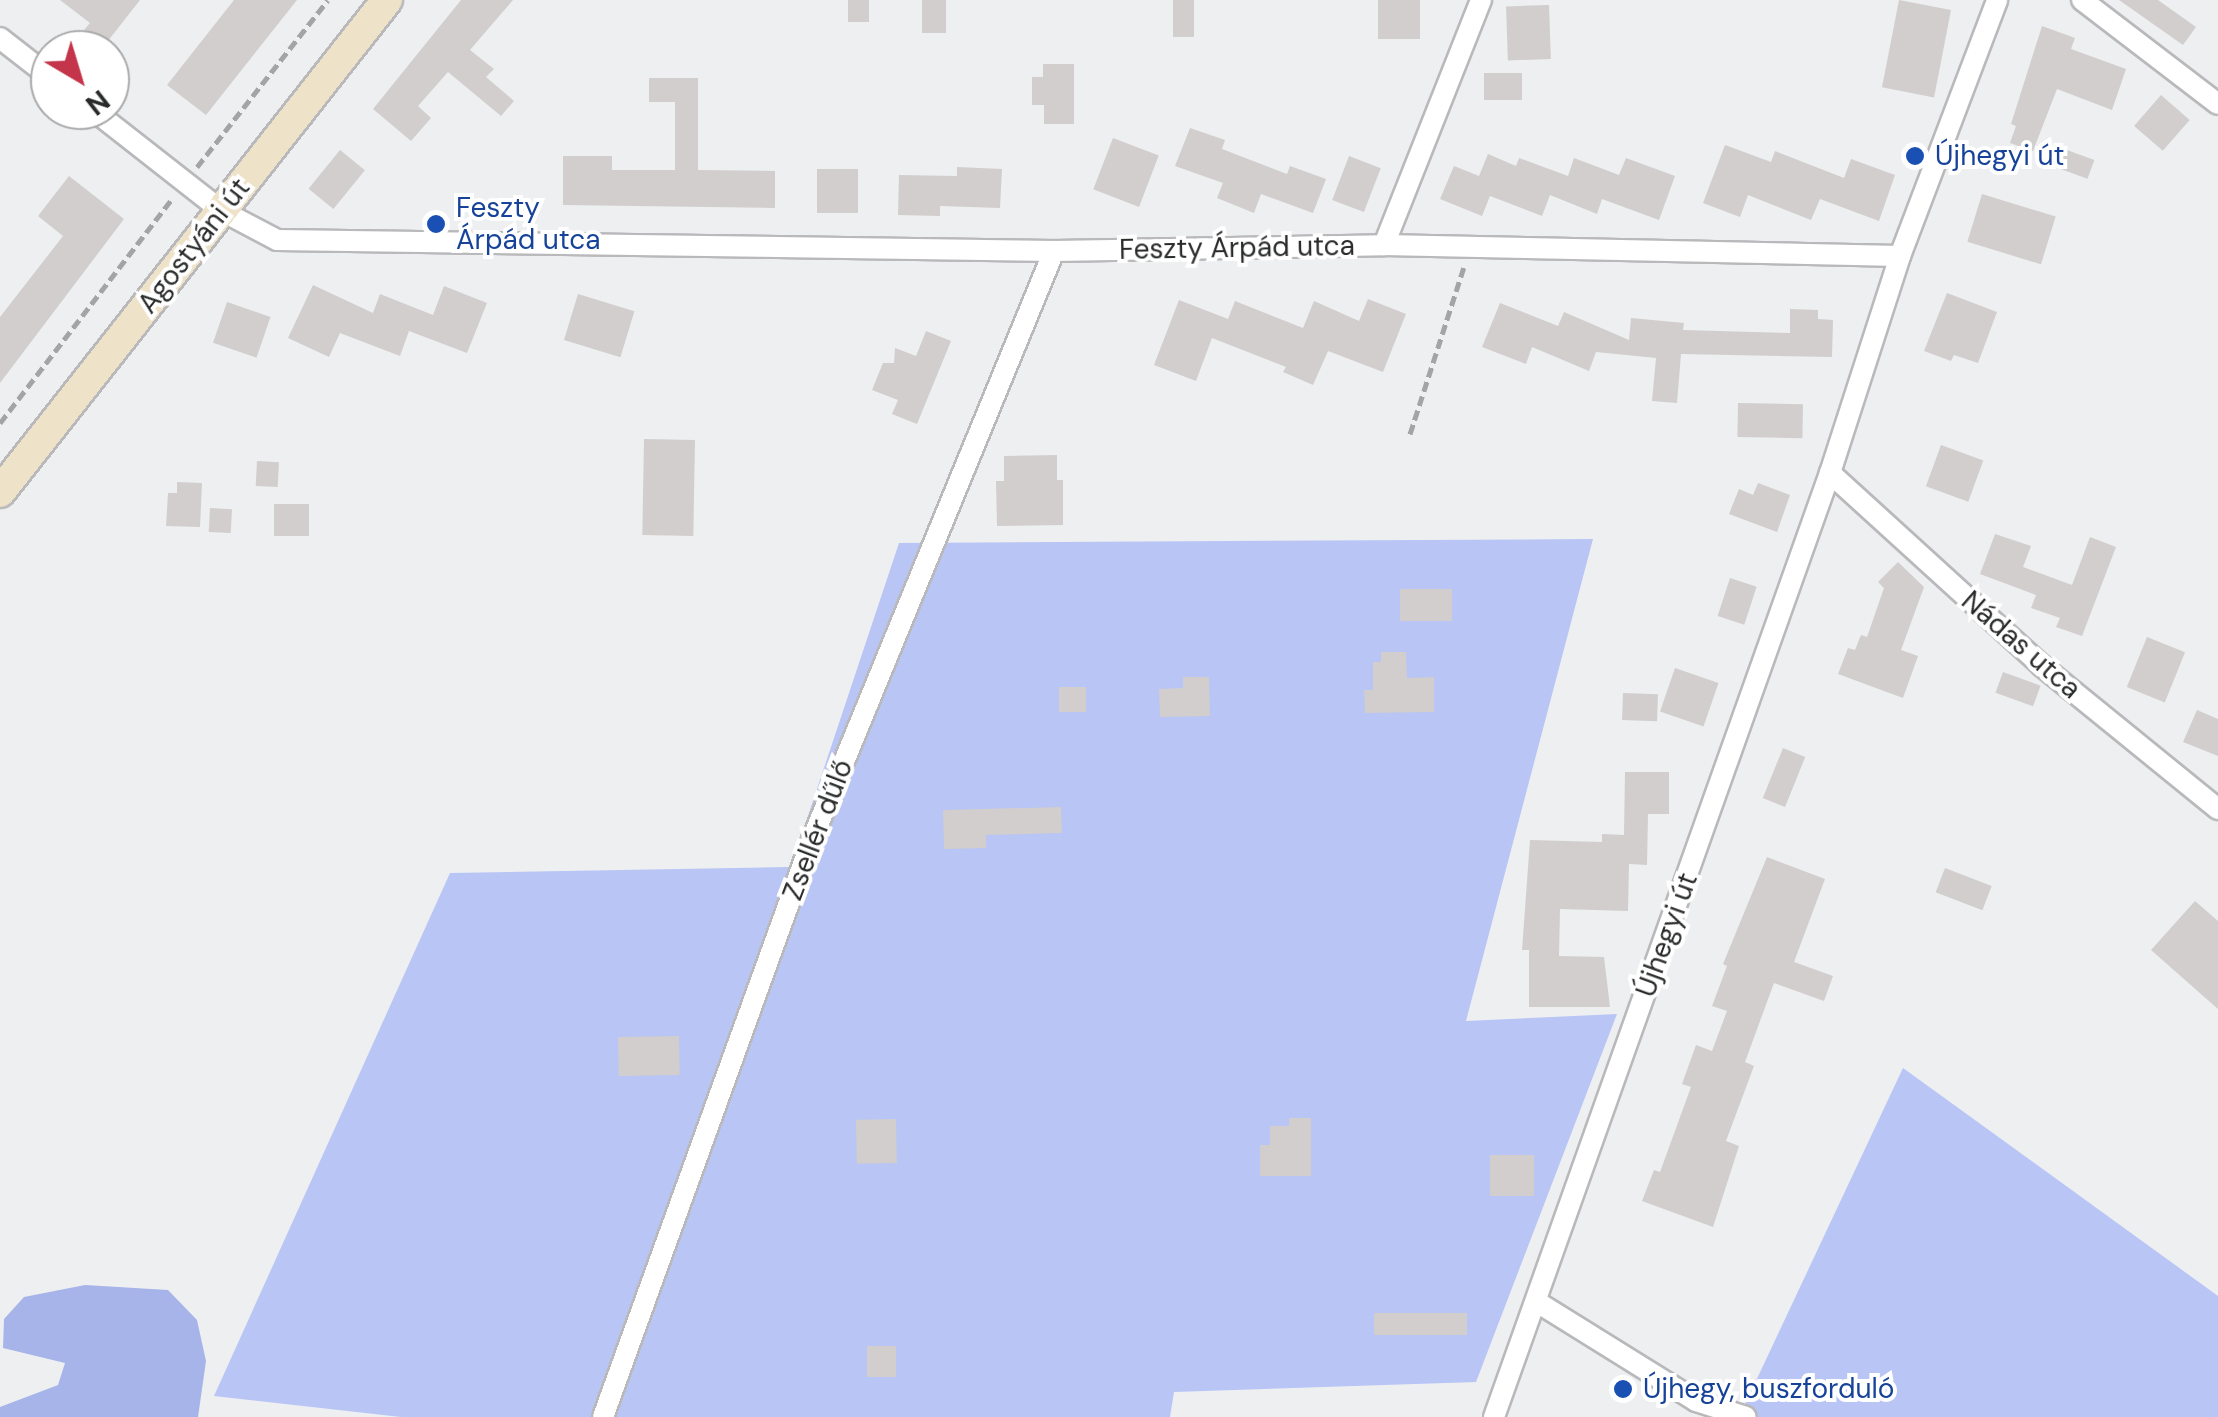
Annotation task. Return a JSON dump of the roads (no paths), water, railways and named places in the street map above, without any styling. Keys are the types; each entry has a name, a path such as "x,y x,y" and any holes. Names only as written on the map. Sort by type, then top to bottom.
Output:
{"main road":[{"name":"Agostyáni út","path":"0,492 388,0"}],"street":[{"path":"1384,245 1481,0"},
{"name":"Újhegyi út","path":"1494,1417 1830,473 1900,256 1997,0"},
{"path":"2082,0 2218,104"},
{"path":"0,38 30,61"},
{"name":"Feszty Árpád utca","path":"118,130 222,211 277,240 1054,251 1384,245 1470,250 1900,256"},
{"name":"Zsellér dűlő","path":"603,1417 811,842 1054,251"},
{"name":"Nádas utca","path":"1830,473 2042,666 2218,809"},
{"path":"1536,1302 1696,1401 1746,1417"}],"place":[{"name":"Újhegyi út","path":"1915,156"},
{"name":"Feszty Árpád utca","path":"436,224"},
{"name":"Újhegy, buszforduló","path":"1623,1389"}]}
